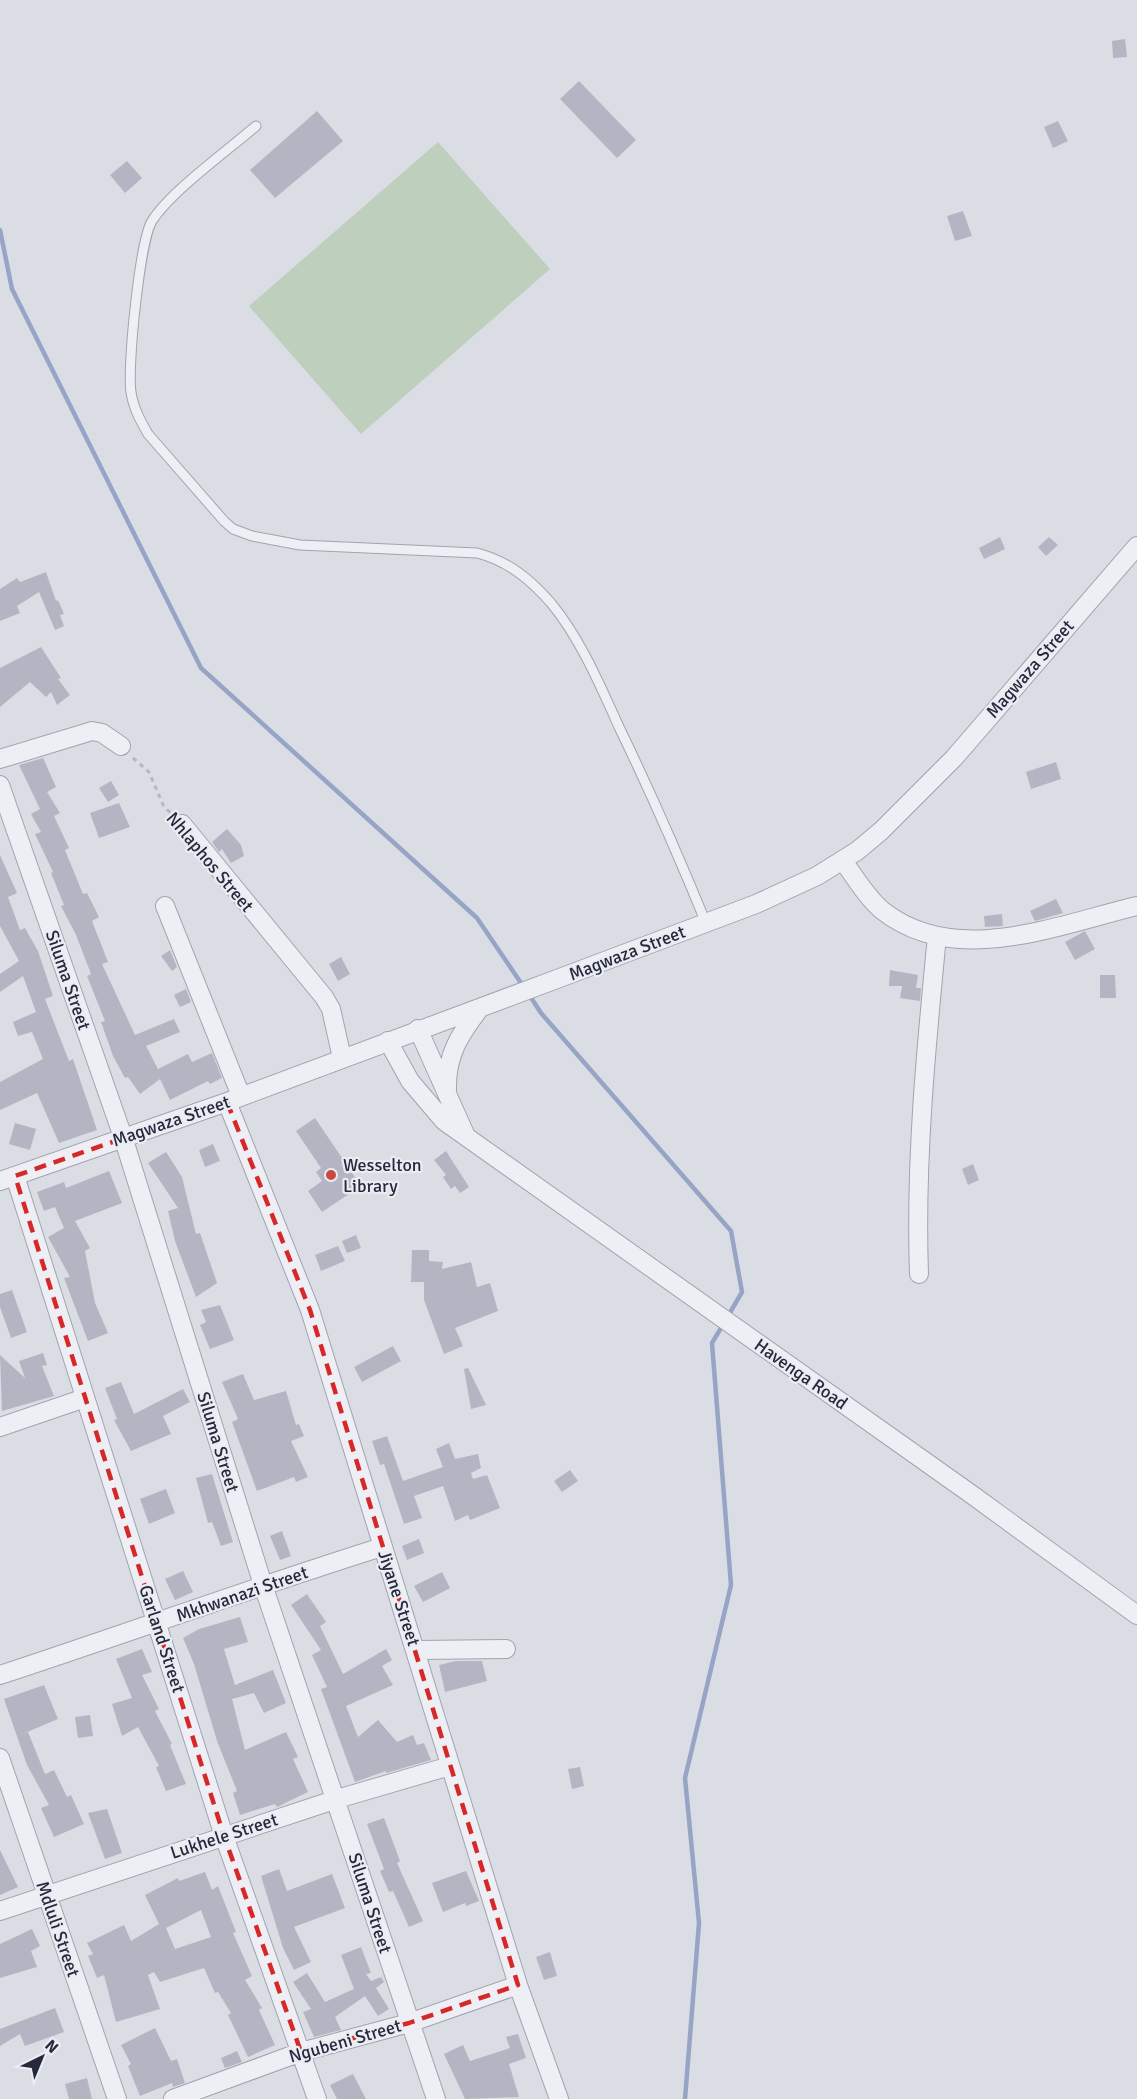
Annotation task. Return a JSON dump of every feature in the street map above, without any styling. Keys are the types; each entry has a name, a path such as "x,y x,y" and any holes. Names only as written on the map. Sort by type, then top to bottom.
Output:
{"street":[{"name":"Magwaza Street","path":"8,1178 234,1099 418,1029 502,1000 756,904 817,876 843,861 887,825 954,758 1137,546"},
{"path":"0,759 92,731 102,733 121,746"},
{"name":"Siluma Street","path":"0,785 123,1137 263,1584 436,2099"},
{"name":"Nhlaphos Street","path":"182,824 324,998 331,1009 342,1058"},
{"path":"843,861 881,909 914,930 969,941 996,940 1137,906"},
{"name":"Jiyane Street","path":"165,906 310,1310 382,1547 417,1650 450,1766 518,1985 560,2099"},
{"path":"919,1274 919,1153 937,936"},
{"path":"447,1095 447,1068 453,1047 480,1008"},
{"name":"Havenga Road","path":"418,1029 465,1134"},
{"name":"Havenga Road","path":"388,1041 410,1081 444,1121 1137,1615"},
{"name":"Garland Street","path":"8,1178 85,1398 224,1836 317,2099"},
{"path":"0,1427 85,1398"},
{"name":"Mkhwanazi Street","path":"0,1675 157,1623 263,1584 382,1547"},
{"path":"417,1650 506,1649"},
{"name":"Mdluli Street","path":"0,1758 117,2099"},
{"name":"Lukhele Street","path":"0,1911 337,1799 450,1766"},
{"name":"Ngubeni Street","path":"173,2099 301,2052 409,2023 518,1985"}],"lane":[{"path":"256,126 161,208 147,230 141,260 130,382 133,405 139,419 148,434 219,515 238,531 300,545 477,553 500,559 524,576 552,604 601,686 668,830 706,923"}],"path":[{"name":"Nhlaphos Street","path":"121,746 149,772 164,807 182,824"}],"highlighted area":[{"path":"227,1102 310,1310 518,1985 409,2023 301,2052 224,1836 15,1176"}],"green space":[{"path":"438,142 550,269 361,434 249,306"}],"building":[{"path":"1125,39 1127,57 1113,58 1112,41"},
{"path":"579,81 636,140 617,158 560,99"},
{"path":"317,111 343,141 275,198 250,170"},
{"path":"1058,121 1068,141 1053,148 1044,127"},
{"path":"127,161 142,178 125,193 110,175"},
{"path":"963,211 972,236 955,241 947,216"},
{"path":"1000,537 1005,549 984,559 979,548"},
{"path":"1049,537 1058,545 1046,556 1038,547"},
{"path":"46,572 56,601 58,600 64,614 60,615 64,626 55,630 39,592 17,606 20,613 0,621 0,589 17,578 20,582"},
{"path":"41,647 61,678 58,679 70,695 57,705 51,692 46,697 30,682 0,707 0,668"},
{"path":"43,758 56,787 47,792 60,813 54,816 69,848 65,850 83,894 87,893 99,917 92,921 108,962 102,964 135,1035 174,1019 180,1032 146,1046 158,1069 188,1054 192,1062 212,1053 222,1078 210,1084 208,1081 170,1100 160,1079 140,1094 128,1077 125,1078 113,1056 101,1022 105,1021 87,976 91,974 76,935 61,906 64,905 51,873 53,872 35,834 41,832 31,814 40,809 19,765"},
{"path":"1056,762 1061,779 1031,789 1026,772"},
{"path":"111,781 119,795 108,802 99,788"},
{"path":"119,803 130,827 99,838 90,813"},
{"path":"227,829 241,845 244,856 231,863 222,849 219,852 212,842"},
{"path":"0,855 17,893 8,897 20,930 25,928 38,951 53,996 45,999 69,1061 73,1059 97,1130 59,1143 37,1093 0,1110 0,1082 43,1059 32,1032 18,1036 13,1022 36,1012 23,976 0,992 0,974 19,961 0,926"},
{"path":"1056,899 1063,913 1035,921 1030,911"},
{"path":"1002,914 1003,926 985,927 984,916"},
{"path":"1085,931 1095,949 1075,960 1065,942"},
{"path":"170,950 177,967 172,971 161,956"},
{"path":"341,957 350,974 338,981 329,964"},
{"path":"890,970 918,975 916,988 921,988 920,1001 900,998 902,986 889,986"},
{"path":"1100,975 1115,975 1116,998 1100,998"},
{"path":"186,989 191,1002 180,1007 174,995"},
{"path":"315,1118 361,1186 322,1212 308,1191 322,1181 316,1172 321,1168 296,1131"},
{"path":"15,1123 36,1129 30,1150 9,1144"},
{"path":"213,1144 220,1161 205,1167 199,1150"},
{"path":"446,1151 469,1187 460,1193 455,1186 451,1189 443,1177 446,1175 434,1160"},
{"path":"166,1152 182,1177 196,1234 200,1233 217,1283 196,1297 175,1241 168,1211 178,1208 148,1163"},
{"path":"973,1164 979,1180 968,1185 962,1169"},
{"path":"109,1171 122,1203 75,1221 90,1248 85,1251 95,1303 108,1333 88,1341 64,1278 70,1277 48,1237 64,1228 55,1207 44,1211 37,1192 64,1182 66,1188"},
{"path":"356,1235 361,1248 347,1253 342,1241"},
{"path":"338,1246 345,1261 321,1271 315,1255"},
{"path":"412,1250 429,1250 429,1261 443,1262 442,1269 471,1262 477,1287 490,1283 498,1311 455,1328 463,1346 444,1354 424,1300 424,1282 411,1282"},
{"path":"12,1290 27,1332 11,1338 0,1307 0,1294"},
{"path":"220,1305 234,1340 210,1349 200,1325 206,1322 201,1310"},
{"path":"393,1346 401,1361 362,1382 354,1367"},
{"path":"43,1353 47,1365 42,1366 54,1396 2,1411 0,1355 25,1378 19,1361"},
{"path":"468,1368 486,1405 471,1409 464,1369"},
{"path":"243,1374 254,1400 286,1391 296,1425 299,1424 304,1436 291,1441 308,1477 296,1482 294,1477 257,1491 232,1422 238,1419 222,1382"},
{"path":"121,1382 134,1414 183,1389 190,1402 163,1416 171,1434 131,1451 114,1420 117,1419 105,1388"},
{"path":"387,1436 403,1481 443,1467 436,1449 449,1443 455,1459 478,1454 481,1468 471,1473 473,1479 487,1475 500,1508 470,1520 468,1515 455,1521 443,1486 414,1496 422,1518 404,1524 384,1464 380,1465 372,1441"},
{"path":"570,1470 578,1481 562,1492 554,1481"},
{"path":"212,1474 233,1542 221,1546 212,1522 208,1523 196,1478"},
{"path":"166,1489 175,1513 149,1524 140,1499"},
{"path":"282,1531 291,1556 280,1560 270,1536"},
{"path":"419,1539 424,1553 407,1560 402,1546"},
{"path":"183,1571 193,1592 175,1600 165,1579"},
{"path":"442,1572 450,1588 423,1602 414,1586"},
{"path":"307,1594 326,1622 320,1626 343,1674 386,1649 392,1660 382,1666 393,1685 346,1706 358,1737 378,1720 397,1742 413,1735 417,1745 424,1743 431,1760 386,1773 386,1771 355,1782 321,1689 327,1687 312,1655 321,1650 291,1605"},
{"path":"240,1617 248,1642 224,1649 235,1685 273,1670 286,1703 264,1713 254,1693 232,1699 245,1750 286,1732 298,1757 293,1759 308,1792 277,1807 275,1804 240,1815 233,1793 237,1791 217,1741 194,1664 183,1638 199,1629"},
{"path":"142,1649 152,1672 142,1675 159,1709 155,1711 172,1744 170,1745 186,1784 166,1791 156,1767 159,1766 138,1727 122,1736 112,1704 132,1698 116,1659"},
{"path":"456,1661 482,1661 487,1681 445,1692 439,1665"},
{"path":"44,1685 58,1719 20,1735 28,1732 45,1774 54,1770 67,1797 71,1795 84,1824 54,1837 41,1808 49,1805 27,1765 4,1699"},
{"path":"90,1715 93,1736 78,1738 75,1717"},
{"path":"580,1767 584,1786 572,1789 568,1769"},
{"path":"107,1809 122,1853 105,1859 88,1813"},
{"path":"384,1818 400,1861 397,1863 423,1921 409,1927 393,1891 389,1892 380,1871 384,1869 367,1824"},
{"path":"0,1850 18,1887 0,1895"},
{"path":"279,1869 287,1891 332,1874 345,1908 294,1927 311,1962 294,1970 283,1948 261,1876"},
{"path":"466,1871 479,1901 466,1906 465,1903 443,1912 432,1883"},
{"path":"205,1872 212,1890 218,1886 236,1932 233,1933 252,1976 245,1980 262,2008 259,2010 275,2045 248,2057 228,2015 231,2013 218,1992 215,1993 204,1968 160,1982 154,1972 148,1975 160,2009 116,2022 104,1975 97,1978 88,1956 93,1954 87,1943 124,1925 131,1941 159,1924 145,1895 178,1878 179,1881","holes":["201,1910 211,1937 175,1949 166,1928"]},
{"path":"32,1929 40,1946 31,1951 37,1967 0,1978 0,1944"},
{"path":"361,1947 371,1973 366,1974 371,1981 381,1977 384,1982 376,1988 389,2009 378,2016 365,1996 335,2017 341,2030 314,2037 303,2012 311,2009 293,1982 307,1973 325,2002 354,1989 341,1955"},
{"path":"550,1952 557,1976 544,1980 536,1957"},
{"path":"55,2008 64,2032 25,2046 20,2034 0,2046 0,2029"},
{"path":"155,2028 171,2061 177,2059 185,2083 173,2087 172,2083 140,2096 128,2066 131,2064 121,2045"},
{"path":"518,2034 526,2058 509,2064 519,2097 465,2099 444,2054 463,2045 470,2061 510,2048 506,2037"},
{"path":"237,2051 242,2062 225,2068 221,2058"},
{"path":"353,2074 366,2099 337,2099 330,2085"},
{"path":"87,2078 92,2099 69,2099 65,2084"}],"waterway":[{"path":"0,230 12,289 201,668 477,918 523,986"},
{"path":"528,993 541,1013 731,1231 742,1292 728,1316"},
{"path":"685,2099 699,1923 685,1778 731,1585 712,1343 724,1323"}],"place":[{"name":"Wesselton Library","path":"331,1175"}]}
